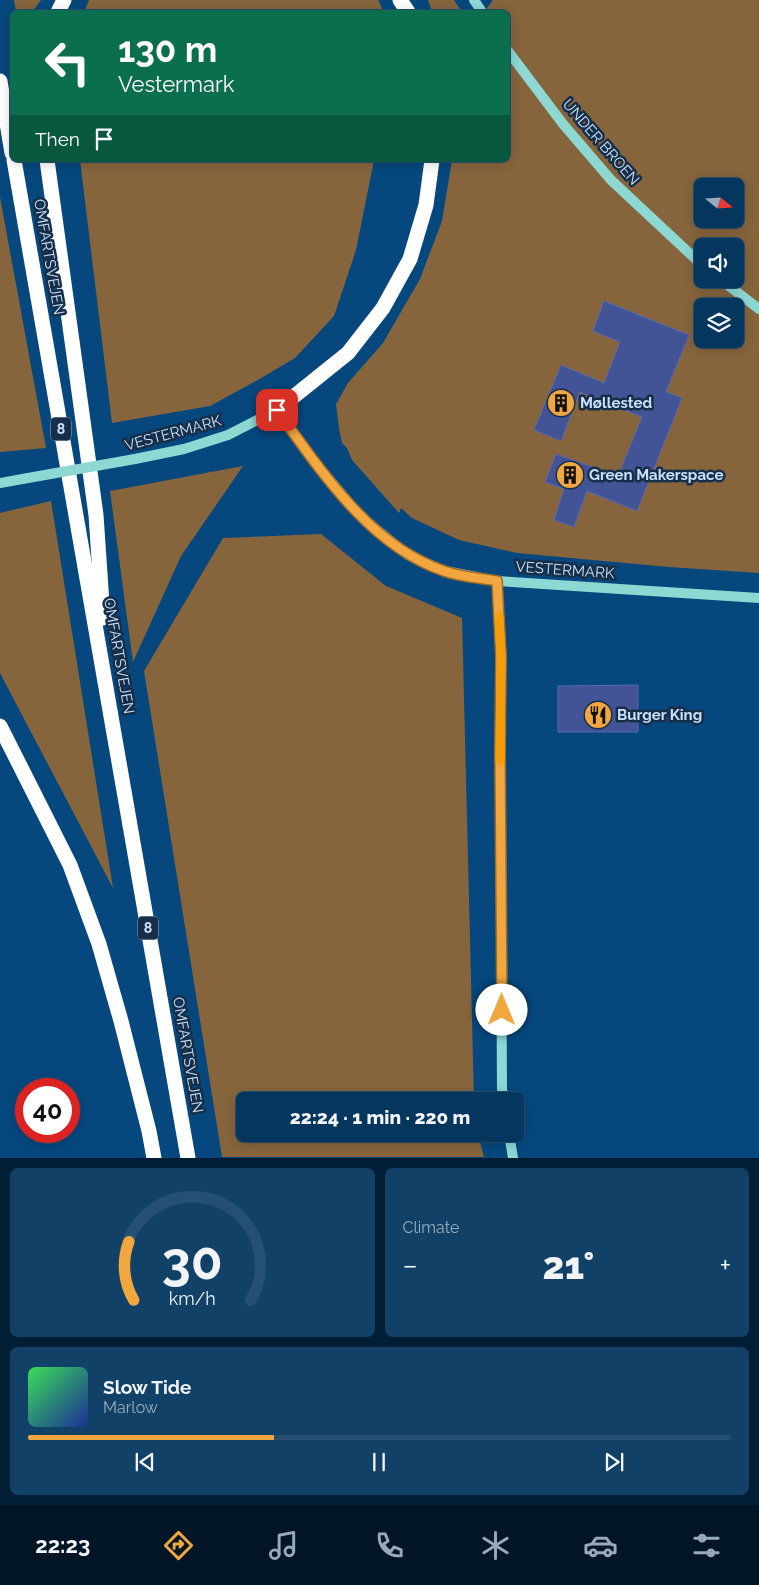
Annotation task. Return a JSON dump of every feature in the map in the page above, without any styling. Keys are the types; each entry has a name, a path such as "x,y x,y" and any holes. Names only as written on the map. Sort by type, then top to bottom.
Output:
{"highway":[{"path":"0,82 10,141"},
{"name":"OMFARTSVEJEN","path":"14,162 188,1158"},
{"path":"47,162 96,515 108,699"},
{"path":"277,410 348,353 383,308 410,258 426,205 432,162"},
{"path":"0,726 70,865 96,935 122,1021 154,1158"}],"street":[{"name":"UNDER BROEN","path":"510,54 563,124 610,180 694,258"},
{"path":"732,288 759,309"},
{"name":"VESTERMARK","path":"0,483 184,449 228,435 277,410 318,466 361,518 408,555 445,572 497,581 759,598"},
{"path":"497,581 501,656 502,1092"},
{"path":"510,1142 513,1158"}],"shaded area":[{"path":"14,0 41,0 34,10 16,10"},
{"path":"89,0 378,0 383,10 85,10"},
{"path":"428,0 454,0 461,10 431,10"},
{"path":"493,0 759,0 759,573 517,553 459,540 412,518 401,508 399,513 352,460 347,448 342,443 336,404 348,383 383,343 420,279 442,221 452,162 510,162 510,10 486,10"},
{"path":"80,162 374,162 356,250 334,316 295,358 210,406 112,423"},
{"path":"0,197 46,448 0,452"},
{"path":"243,466 181,556 133,662 110,491"},
{"path":"51,501 113,888 0,673 0,513"},
{"path":"321,534 386,586 462,618 474,1092 236,1092 236,1142 480,1142 484,1157 222,1157 144,671 223,538"}],"building":[{"path":"604,301 689,335 666,392 682,398 637,511 587,491 574,527 554,520 564,489 545,482 556,454 618,476 642,417 580,392 561,441 534,430 561,365 604,383 620,342 593,331"},
{"name":"Burger King","path":"638,685 638,732 558,732 558,686"}],"slow traffic":[{"path":"499,617 501,656 500,761"}],"place":[{"name":"Møllested","path":"561,403"},
{"name":"Green Makerspace","path":"570,475"},
{"name":"Burger King","path":"598,715"}],"route":[{"path":"277,410 318,466 361,518 408,555 445,572 497,581 501,656 502,1010"}]}
